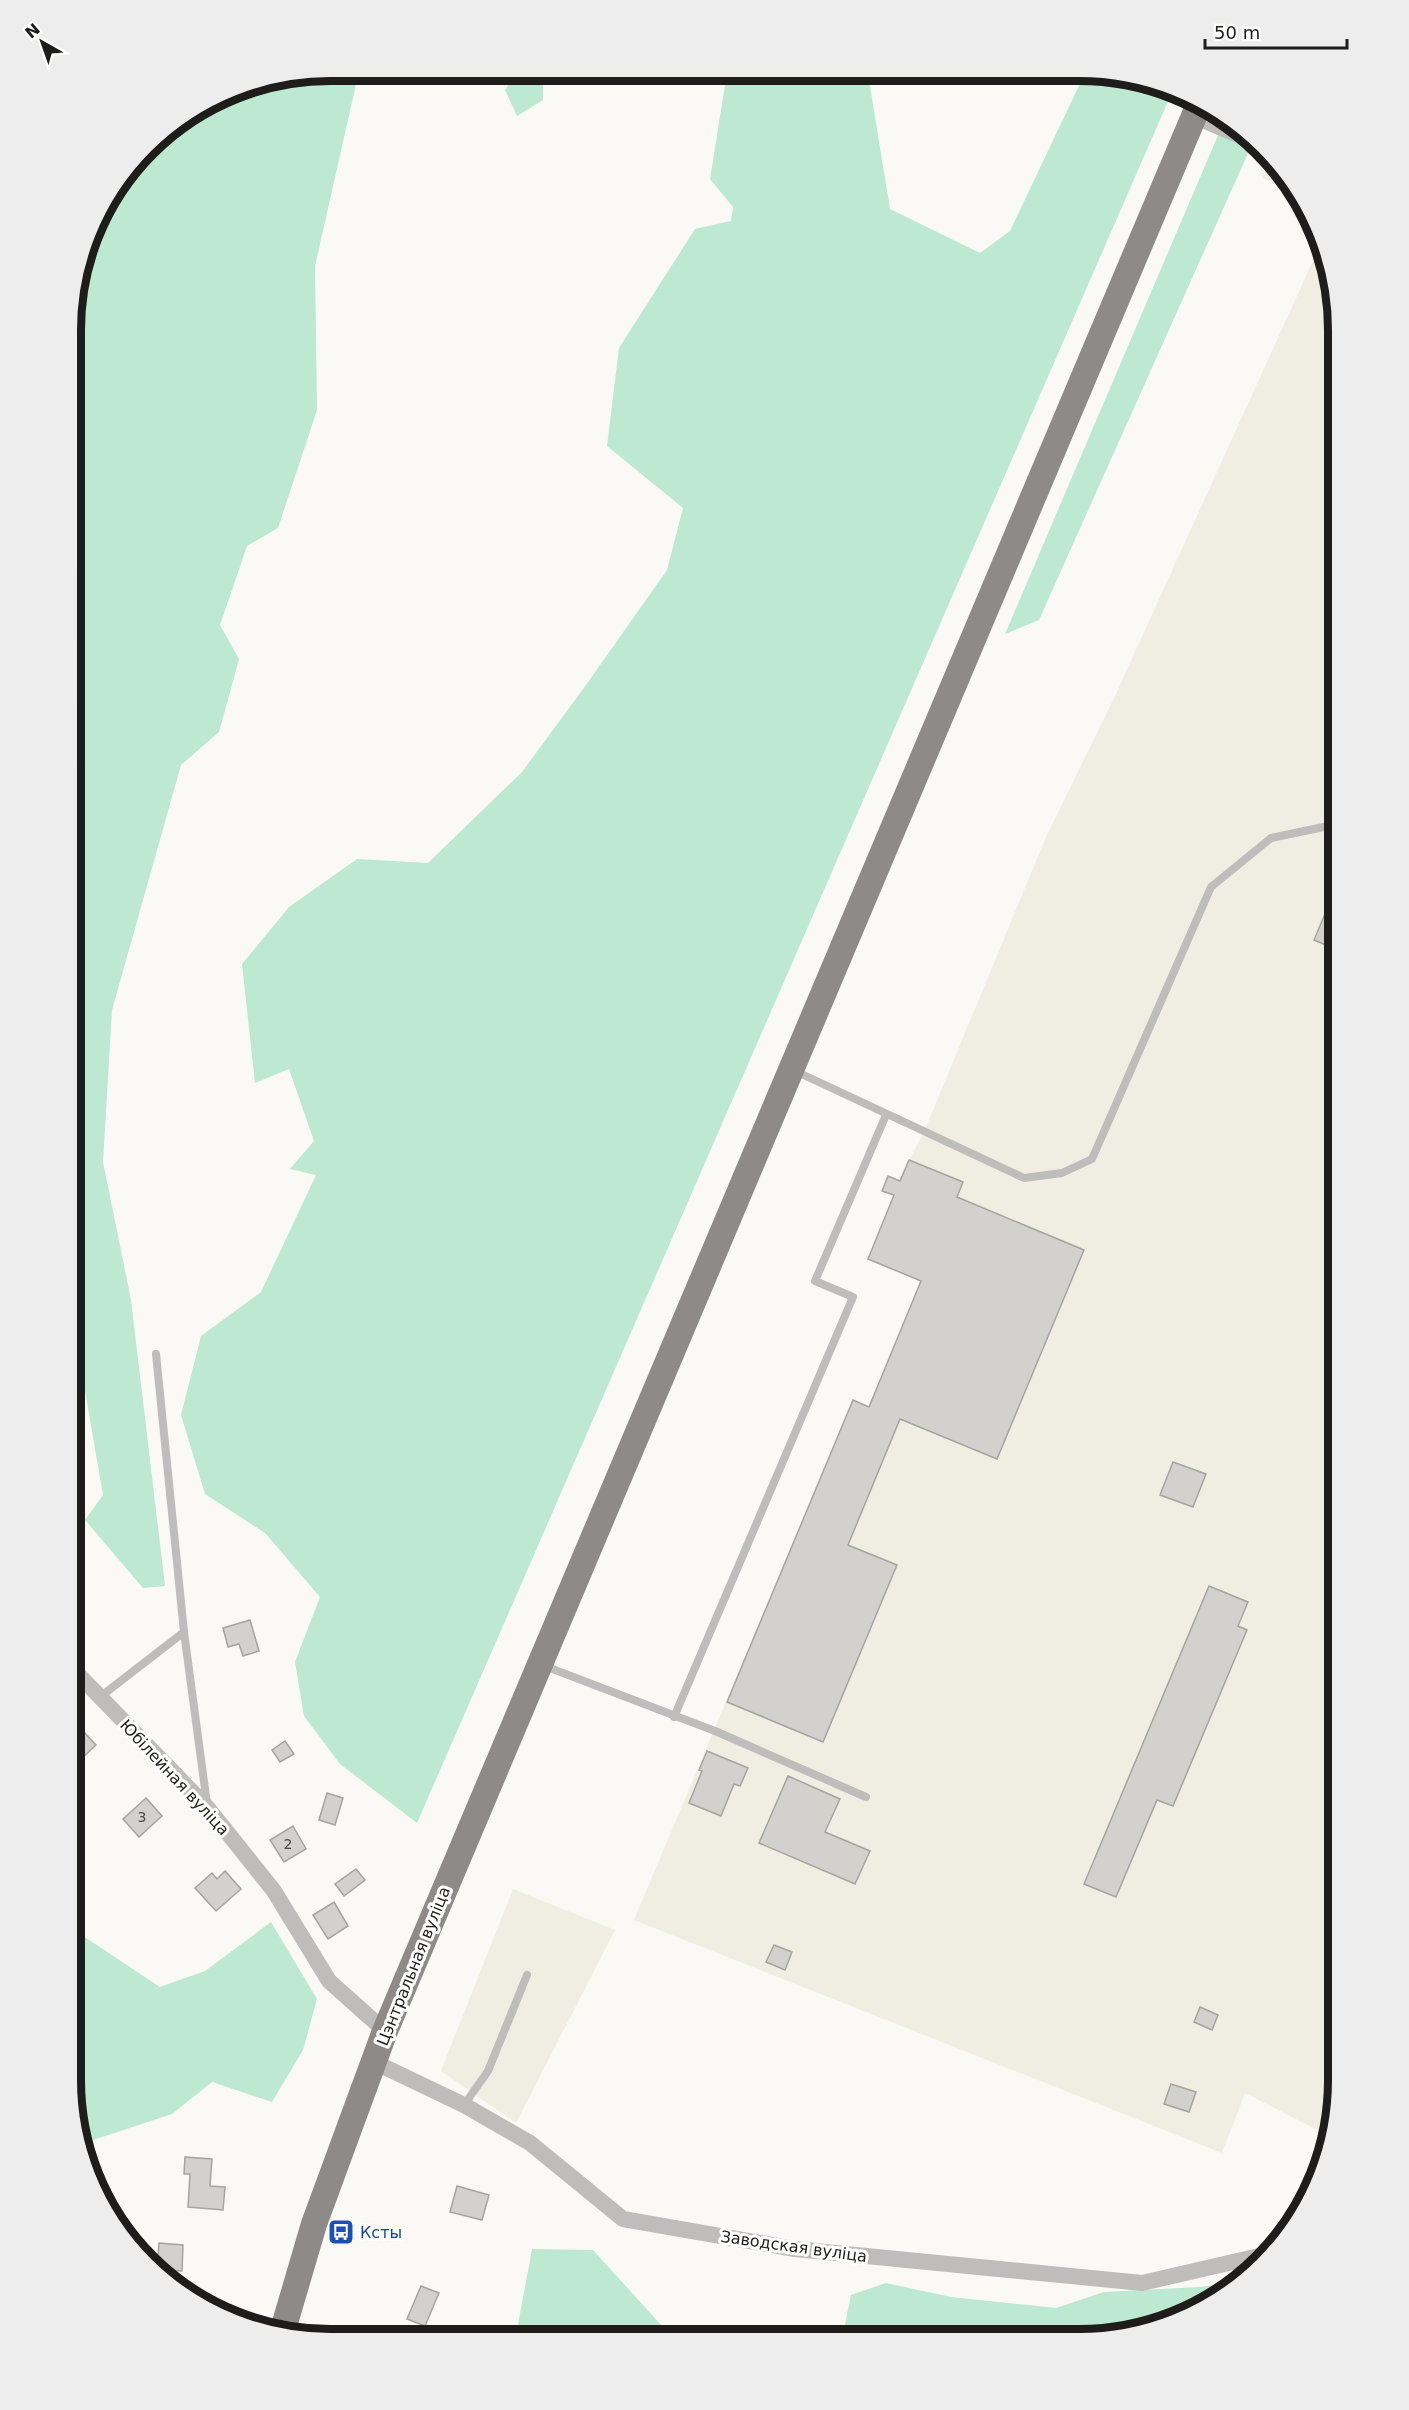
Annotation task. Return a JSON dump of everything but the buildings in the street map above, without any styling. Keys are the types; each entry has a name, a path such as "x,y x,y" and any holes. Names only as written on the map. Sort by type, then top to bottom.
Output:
{"main road":[{"name":"Цэнтральная вуліца","path":"284,2324 311,2234 385,2031 1196,111"}],"street":[{"name":"Юбілейная вуліца","path":"81,1677 207,1807 274,1891 329,1981 385,2031"},
{"name":"Заводская вуліца","path":"374,2062 464,2105 530,2143 623,2219 795,2249 1142,2283 1254,2257"}],"lane":[{"path":"1196,111 1218,124"},
{"path":"792,1070 1024,1178 1062,1173 1092,1159 1211,887 1271,838 1328,826"},
{"path":"674,1717 853,1297 815,1281 886,1115"},
{"path":"156,1354 184,1632 207,1807"},
{"path":"100,1697 184,1632"},
{"path":"539,1664 715,1731 866,1797"},
{"path":"464,2105 488,2071 527,1975"}],"shaded area":[{"path":"1267,167 1282,187 1262,178"},
{"path":"1316,254 1326,298 1328,330 1328,2080 1322,2132 1245,2093 1222,2153 634,1920 853,1400 870,1406 921,1281 868,1259 909,1160 924,1132 1046,837 1115,696"},
{"path":"513,1889 615,1930 516,2123 441,2071"}],"green space":[{"path":"357,81 315,266 317,410 278,528 247,546 220,625 239,659 219,732 181,765 112,1010 103,1162 131,1300 165,1586 143,1588 85,1520 103,1495 81,1367 81,330 83,298 94,250 114,206 143,166 166,143 206,114 250,94 298,83"},
{"path":"511,81 543,81 543,100 517,116 505,90"},
{"path":"726,81 869,81 890,209 980,253 1010,231 1081,81 1111,83 1143,89 1169,98 417,1823 340,1764 304,1716 295,1662 320,1597 265,1533 205,1494 181,1415 201,1336 261,1292 316,1175 290,1169 314,1141 289,1069 255,1083 242,964 289,907 357,859 428,863 522,772 667,570 683,508 607,446 619,348 695,229 731,221 733,207 710,179"},
{"path":"1222,127 1250,149 1039,620 1005,634"},
{"path":"271,1922 317,1999 303,2050 272,2102 212,2082 172,2114 89,2142 83,2112 81,2080 81,1935 160,1987 205,1971"},
{"path":"532,2249 593,2250 665,2329 520,2329 518,2325"},
{"path":"886,2283 951,2297 1056,2308 1104,2292 1221,2284 1203,2296 1159,2316 1111,2327 844,2329 851,2295"}],"place":[{"name":"Ксты","path":"341,2232"}]}
